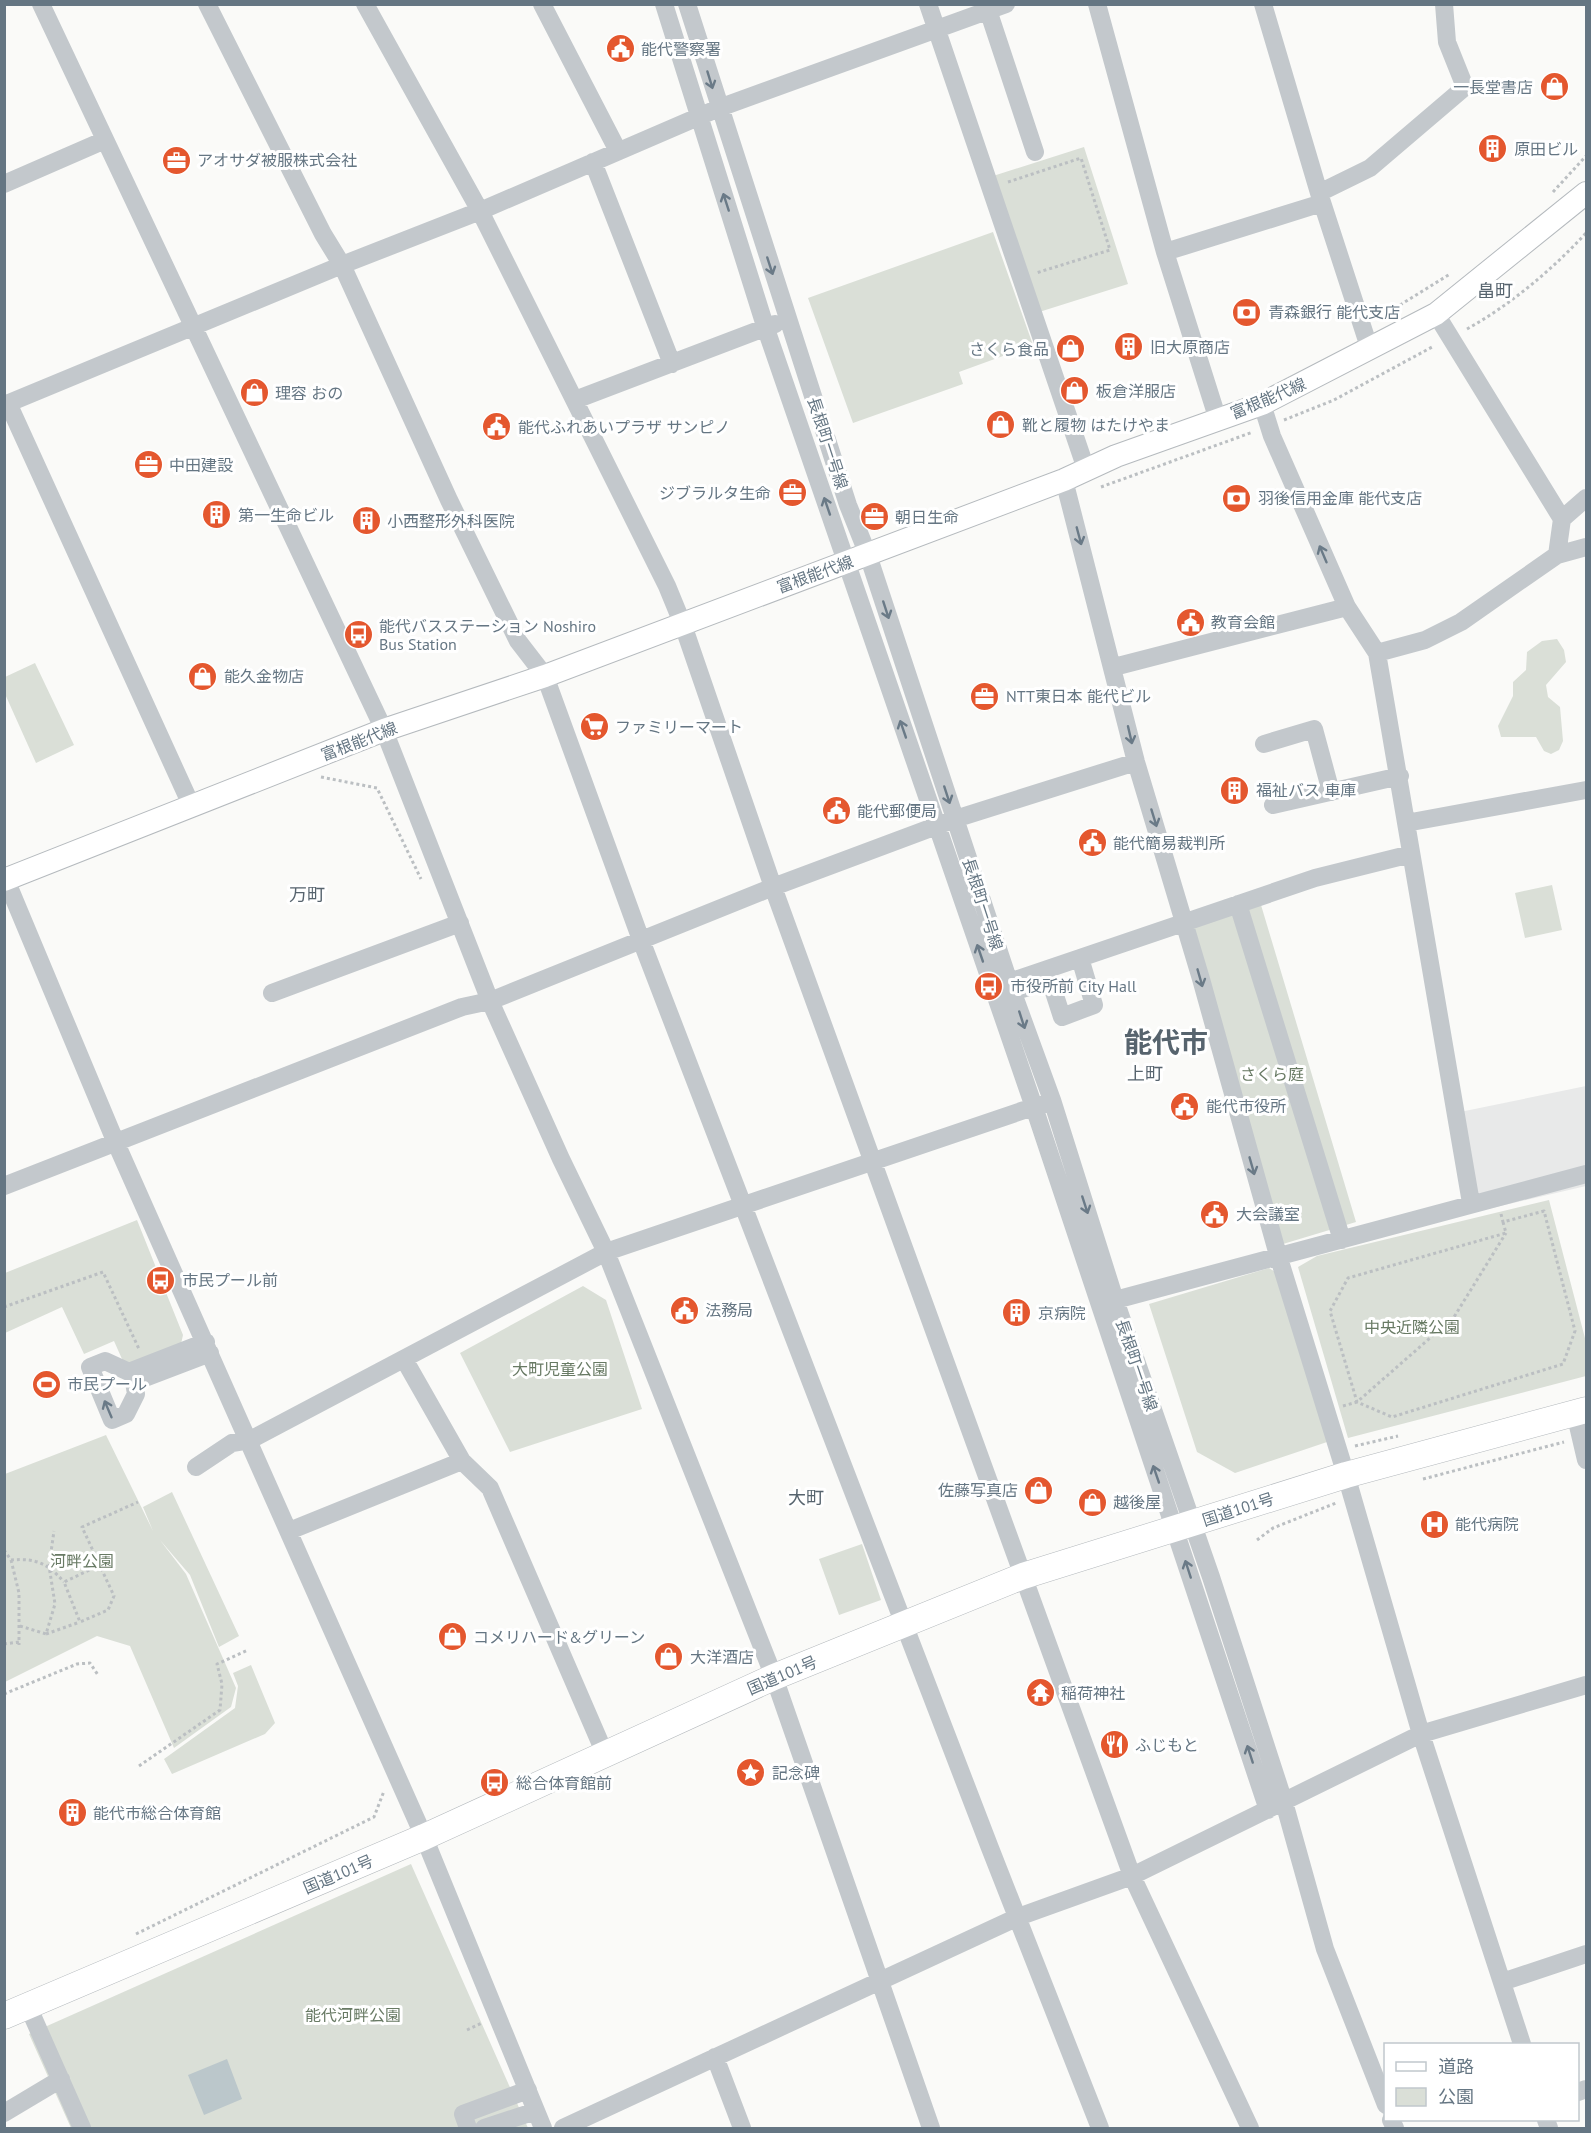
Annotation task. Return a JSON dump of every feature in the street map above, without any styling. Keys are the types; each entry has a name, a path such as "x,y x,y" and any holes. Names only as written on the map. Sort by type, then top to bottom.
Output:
{"highway":[{"name":"国道101号","path":"4,2016 424,1837 774,1677 1023,1576 1184,1526 1349,1486 1581,1411"}],"main road":[{"name":"富根能代線","path":"5,878 192,807 384,730 545,676 683,625 1064,480 1086,469 1262,404 1436,314 1587,193"}],"street":[{"path":"41,4 384,730 490,1001 561,1159 606,1252 774,1677 931,2128"},
{"path":"207,4 323,234 342,265 444,489 513,631 545,676 641,940 745,1206 904,1626 1101,2128"},
{"path":"365,4 480,212 683,625 772,887 1132,1876 1250,2128"},
{"path":"542,4 618,152"},
{"path":"664,4 766,329 857,558 936,827 1034,1107 1107,1302 1325,1949 1384,2100"},
{"name":"長根町一号線","path":"687,4 848,505 857,558 955,819 1011,987 1052,1100 1107,1302"},
{"path":"928,4 1086,469"},
{"path":"192,807 6,404 342,265 480,212 719,108 936,30 987,8 1006,4"},
{"path":"1097,4 1165,252 1218,420"},
{"path":"1263,4 1320,198 1370,350"},
{"path":"1165,252 1320,198 1370,168 1465,87 1447,42 1444,4"},
{"path":"987,8 1035,152"},
{"path":"4,184 105,140"},
{"path":"593,162 672,364"},
{"path":"1436,314 1563,519"},
{"path":"574,400 766,329 787,317"},
{"path":"1262,404 1272,436 1347,607 1377,653 1400,776 1411,854 1471,1203"},
{"path":"1064,480 1114,667 1136,762 1184,921 1278,1255 1349,1486 1421,1734 1522,2043"},
{"path":"1557,555 1563,519 1587,498"},
{"path":"1377,653 1425,640 1461,622 1557,555 1587,547"},
{"path":"1114,667 1347,607"},
{"path":"1264,744 1314,729 1330,792"},
{"path":"4,1186 462,1007 490,1001 772,887 955,819 1136,762"},
{"path":"1273,805 1400,776"},
{"path":"1406,823 1587,790"},
{"path":"1011,987 1080,958 1184,921 1315,878 1411,854"},
{"path":"5,878 116,1143 250,1440 424,1837 528,2090 537,2123 484,2128"},
{"path":"1238,904 1342,1240"},
{"path":"272,993 460,923"},
{"path":"1011,987 1050,980 1062,1017 1094,1005 1080,958"},
{"path":"196,1467 232,1443 250,1440 606,1252 1052,1100"},
{"path":"1107,1302 1278,1255 1342,1240 1471,1203 1587,1174"},
{"path":"208,1347 134,1382 136,1394 126,1414 112,1420 90,1367 105,1360 129,1372 208,1347"},
{"path":"404,1359 462,1461 490,1488 605,1754"},
{"path":"1581,1411 1581,1438 1587,1460"},
{"path":"289,1531 462,1461"},
{"path":"563,2128 879,1983 899,1970 1018,1917 1132,1876 1421,1734 1587,1685"},
{"path":"1502,1982 1587,1954"},
{"path":"28,2006 82,2128"},
{"path":"715,2057 742,2128"},
{"path":"4,2113 61,2079"},
{"path":"468,2128 463,2114 528,2090"}],"path":[{"path":"1551,194 1587,156"},
{"path":"1011,191 1008,181 1081,158 1110,250 1037,273 1034,262"},
{"path":"1400,305 1456,270"},
{"path":"321,777 378,788 424,885"},
{"path":"1357,1402 1454,1317 1506,1233 1497,1198"},
{"path":"1357,1402 1392,1417 1563,1364 1575,1331 1544,1211 1503,1222"},
{"path":"1357,1402 1330,1311 1348,1278 1506,1233"},
{"path":"4,1307 103,1272 146,1365"},
{"path":"1421,1479 1581,1438"},
{"path":"1257,1540 1273,1528 1349,1486"},
{"path":"20,1626 46,1634 108,1610 114,1596 82,1527 138,1502"},
{"path":"46,1634 55,1604 50,1566 54,1531"},
{"path":"4,1550 10,1560 19,1593 20,1626 19,1643 4,1644"},
{"path":"10,1560 27,1559 50,1566 64,1582 80,1622"},
{"path":"64,1582 100,1565"},
{"path":"139,1766 220,1710 222,1684 217,1664 248,1650"},
{"path":"4,1694 76,1664 90,1663 98,1674"},
{"path":"130,1937 374,1817 385,1790"}],"shaded area":[{"path":"1586,1086 1586,1186 1479,1211 1460,1112"},
{"path":"227,2059 242,2099 204,2115 188,2075"}],"green space":[{"path":"1084,147 1128,284 1036,313 993,176"},
{"path":"993,232 1033,345 959,372 963,384 853,423 808,298"},
{"path":"1557,639 1564,650 1566,662 1546,685 1548,697 1560,707 1563,741 1559,750 1551,754 1544,751 1536,737 1501,737 1498,726 1513,696 1513,682 1526,670 1527,652 1542,641"},
{"path":"35,663 74,745 36,763 5,694 5,677"},
{"path":"1552,885 1562,930 1525,938 1515,893"},
{"name":"さくら庭","path":"1261,905 1356,1222 1283,1244 1188,926"},
{"name":"中央近隣公園","path":"1549,1200 1586,1342 1586,1376 1348,1438 1298,1267 1317,1256"},
{"path":"137,1220 183,1335 181,1344 126,1368 114,1341 84,1354 62,1307 5,1333 5,1273"},
{"path":"1269,1268 1277,1273 1330,1441 1235,1473 1197,1452 1149,1304"},
{"name":"大町児童公園","path":"583,1286 606,1300 642,1409 510,1452 460,1353"},
{"name":"河畔公園","path":"106,1435 153,1531 143,1507 172,1492 239,1636 219,1647 190,1575 160,1540 186,1574 236,1688 231,1707 174,1748 130,1646 97,1636 5,1682 5,1474"},
{"path":"862,1544 881,1600 839,1615 819,1559"},
{"path":"251,1665 275,1723 265,1734 172,1774 164,1759 235,1708 238,1686 233,1673"},
{"name":"能代河畔公園","path":"411,1864 528,2128 71,2128 29,2034"}],"place":[{"name":"能代警察署","path":"620,49"},
{"name":"一長堂書店","path":"1554,87"},
{"name":"原田ビル","path":"1493,149"},
{"name":"アオサダ被服株式会社","path":"176,160"},
{"name":"青森銀行 能代支店","path":"1247,312"},
{"name":"旧大原商店","path":"1129,347"},
{"name":"さくら食品","path":"1070,349"},
{"name":"板倉洋服店","path":"1075,391"},
{"name":"理容 おの","path":"254,393"},
{"name":"靴と履物 はたけやま","path":"1001,425"},
{"name":"能代ふれあいプラザ サンピノ","path":"497,427"},
{"name":"中田建設","path":"148,465"},
{"name":"ジブラルタ生命","path":"792,493"},
{"name":"羽後信用金庫 能代支店","path":"1237,498"},
{"name":"第一生命ビル","path":"217,515"},
{"name":"朝日生命","path":"874,517"},
{"name":"小西整形外科医院","path":"366,521"},
{"name":"教育会館","path":"1190,622"},
{"name":"能代バスステーション Noshiro Bus Station","path":"358,635"},
{"name":"能久金物店","path":"203,676"},
{"name":"NTT東日本 能代ビル","path":"985,696"},
{"name":"ファミリーマート","path":"594,727"},
{"name":"福祉バス 車庫","path":"1235,790"},
{"name":"能代郵便局","path":"836,811"},
{"name":"能代簡易裁判所","path":"1092,843"},
{"name":"市役所前 City Hall","path":"989,986"},
{"name":"能代市役所","path":"1185,1106"},
{"name":"大会議室","path":"1215,1214"},
{"name":"市民プール前","path":"161,1280"},
{"name":"法務局","path":"684,1310"},
{"name":"京病院","path":"1017,1313"},
{"name":"市民プール","path":"46,1384"},
{"name":"佐藤写真店","path":"1039,1490"},
{"name":"越後屋","path":"1092,1502"},
{"name":"能代病院","path":"1434,1524"},
{"name":"コメリハード&グリーン","path":"452,1637"},
{"name":"大洋酒店","path":"669,1657"},
{"name":"稲荷神社","path":"1040,1693"},
{"name":"ふじもと","path":"1114,1745"},
{"name":"記念碑","path":"751,1773"},
{"name":"総合体育館前","path":"495,1783"},
{"name":"能代市総合体育館","path":"72,1813"}],"district":[{"name":"畠町","path":"1495,290"},
{"name":"万町","path":"307,894"},
{"name":"能代市","path":"1166,1041"},
{"name":"上町","path":"1145,1073"},
{"name":"大町","path":"806,1497"}]}
